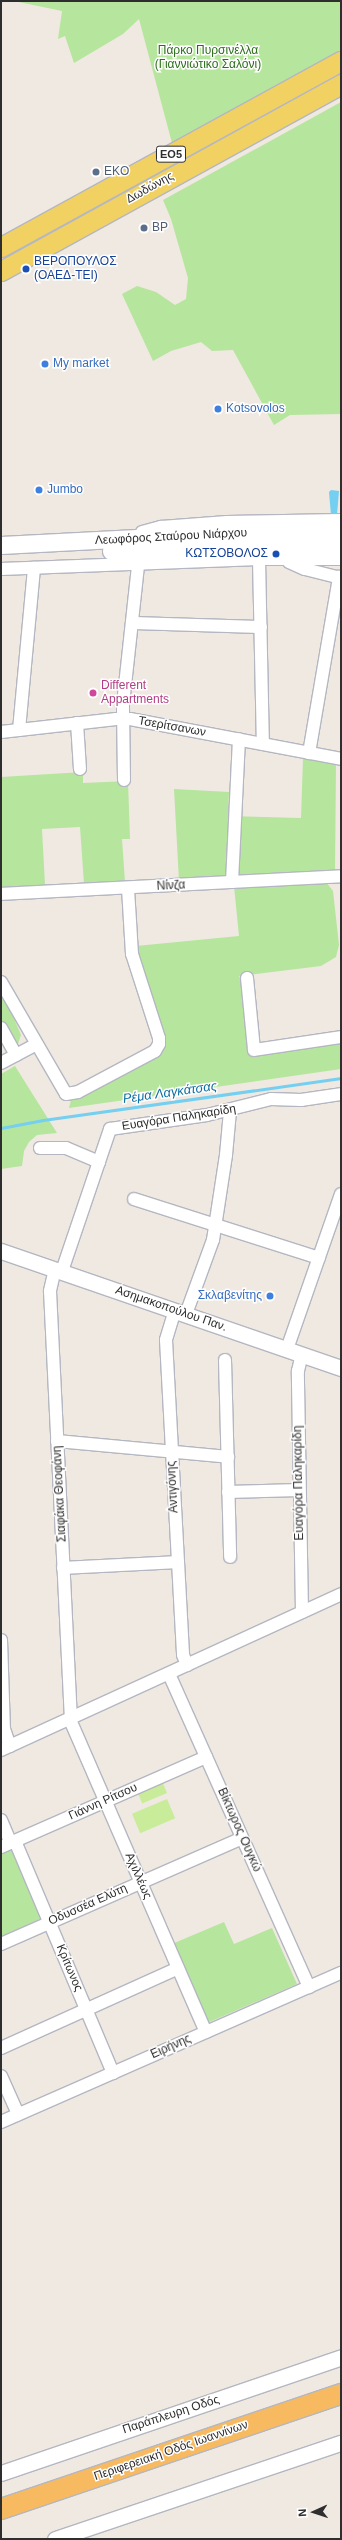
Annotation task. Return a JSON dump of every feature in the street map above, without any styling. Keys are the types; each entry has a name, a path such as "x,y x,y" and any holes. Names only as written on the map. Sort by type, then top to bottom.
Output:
{"highway":[{"name":"Περιφερειακή Οδός Ιωαννίνων","path":"1,2509 341,2394"}],"main road":[{"name":"Δωδώνης","path":"1,247 341,61"},
{"name":"Δωδώνης","path":"1,271 341,84"},
{"name":"Λεωφόρος Σταύρου Νιάρχου","path":"1,545 228,533 341,532"},
{"name":"Λεωφόρος Σταύρου Νιάρχου","path":"1,556 258,544 341,545"}],"street":[{"path":"118,539 161,527 227,522 341,520"},
{"path":"259,559 263,744"},
{"path":"1,570 259,559 286,561 341,559"},
{"path":"286,561 305,569 340,577 309,753"},
{"path":"124,780 123,719 138,565"},
{"path":"20,730 34,568"},
{"path":"132,624 261,627"},
{"name":"Τσερίτσανων","path":"1,732 123,719 156,722 341,759"},
{"path":"78,723 80,769"},
{"path":"232,882 239,739"},
{"name":"Νίνζα","path":"1,894 341,876"},
{"path":"1,982 64,1093 68,1095 78,1092 152,1053 159,1044 159,1035 132,954 128,888"},
{"path":"247,978 254,1050 341,1037"},
{"path":"1,1028 16,1055"},
{"path":"1,1063 36,1044"},
{"name":"Ευαγόρα Παληκαρίδη","path":"110,1129 230,1111 271,1099 301,1100 341,1094"},
{"name":"Αντιγόνης","path":"187,1665 184,1655 171,1452 166,1340 209,1251 215,1225 230,1111"},
{"name":"Σιαφάκα Θεοφάνη","path":"71,1719 50,1291 110,1129"},
{"path":"40,1148 66,1148 99,1162"},
{"path":"287,1349 341,1194"},
{"path":"134,1199 319,1258"},
{"name":"Ασημακοπούλου Παν.","path":"1,1251 341,1368"},
{"name":"Ευαγόρα Παληκαρίδη","path":"302,1354 298,1371 302,1612"},
{"path":"225,1360 230,1557"},
{"path":"57,1441 228,1457"},
{"path":"228,1492 299,1490"},
{"path":"63,1568 178,1562"},
{"path":"1,1640 6,1748 341,1594"},
{"name":"Βίκτωρος Ουγκώ","path":"168,1674 309,1987"},
{"name":"Αχιλλέως","path":"71,1719 75,1735 206,2032"},
{"name":"Γιάννη Ρίτσου","path":"9,1844 206,1758"},
{"name":"Κρίτωνος","path":"1,1820 9,1844 50,1922 113,2073"},
{"name":"Οδυσσέα Ελύτη","path":"1,1944 242,1838"},
{"path":"1,2048 178,1968"},
{"name":"Ειρήνης","path":"1,2122 341,1972"},
{"path":"1,2076 18,2114"},
{"name":"Παράπλευρη Οδός","path":"1,2473 341,2357"},
{"path":"55,2539 341,2443"}],"green space":[{"name":"Πάρκο Πυρσινέλλα (Γιαννιώτικο Σαλόνι)","path":"14,1 341,1 341,50 172,143 139,19 123,34 74,63 65,36 58,39 62,11"},
{"path":"341,102 341,414 290,415 274,425 233,350 212,351 201,342 171,351 153,361 122,294 137,286 156,292 175,305 186,299 188,278 171,219 163,200"},
{"path":"303,758 336,764 335,873 179,881 174,789 229,792 228,816 301,818"},
{"path":"83,772 83,783 128,781 130,839 122,839 125,882 84,884 80,827 42,829 45,885 1,887 1,777"},
{"path":"326,882 333,891 339,945 336,957 321,966 239,976 243,983 251,1054 341,1041 341,1069 69,1108 71,1100 157,1055 136,946 239,936 234,886"},
{"path":"1,988 21,1035 18,1044 12,1042 1,1022"},
{"path":"15,1066 57,1133 37,1135 29,1142 24,1151 22,1166 1,1169 1,1074"},
{"path":"162,1781 167,1793 142,1804 137,1792"},
{"path":"167,1799 175,1818 140,1833 132,1814"},
{"path":"14,1848 44,1917 1,1937 1,1854"},
{"path":"224,1922 234,1944 272,1928 297,1984 207,2023 172,1944"}],"water":[{"path":"331,490 339,491 337,515 331,515 329,492"}],"waterway":[{"name":"Ρέμα Λαγκάτσας","path":"1,1128 43,1120 341,1078"}],"place":[{"name":"EKO","path":"96,172"},
{"name":"BP","path":"144,228"},
{"name":"ΒΕΡΟΠΟΥΛΟΣ (ΟΑΕΔ-ΤΕΙ)","path":"26,269"},
{"name":"My market","path":"45,364"},
{"name":"Kotsovolos","path":"218,409"},
{"name":"Jumbo","path":"39,490"},
{"name":"ΚΩΤΣΟΒΟΛΟΣ","path":"276,554"},
{"name":"Different Appartments","path":"93,693"},
{"name":"Σκλαβενίτης","path":"270,1296"}]}
